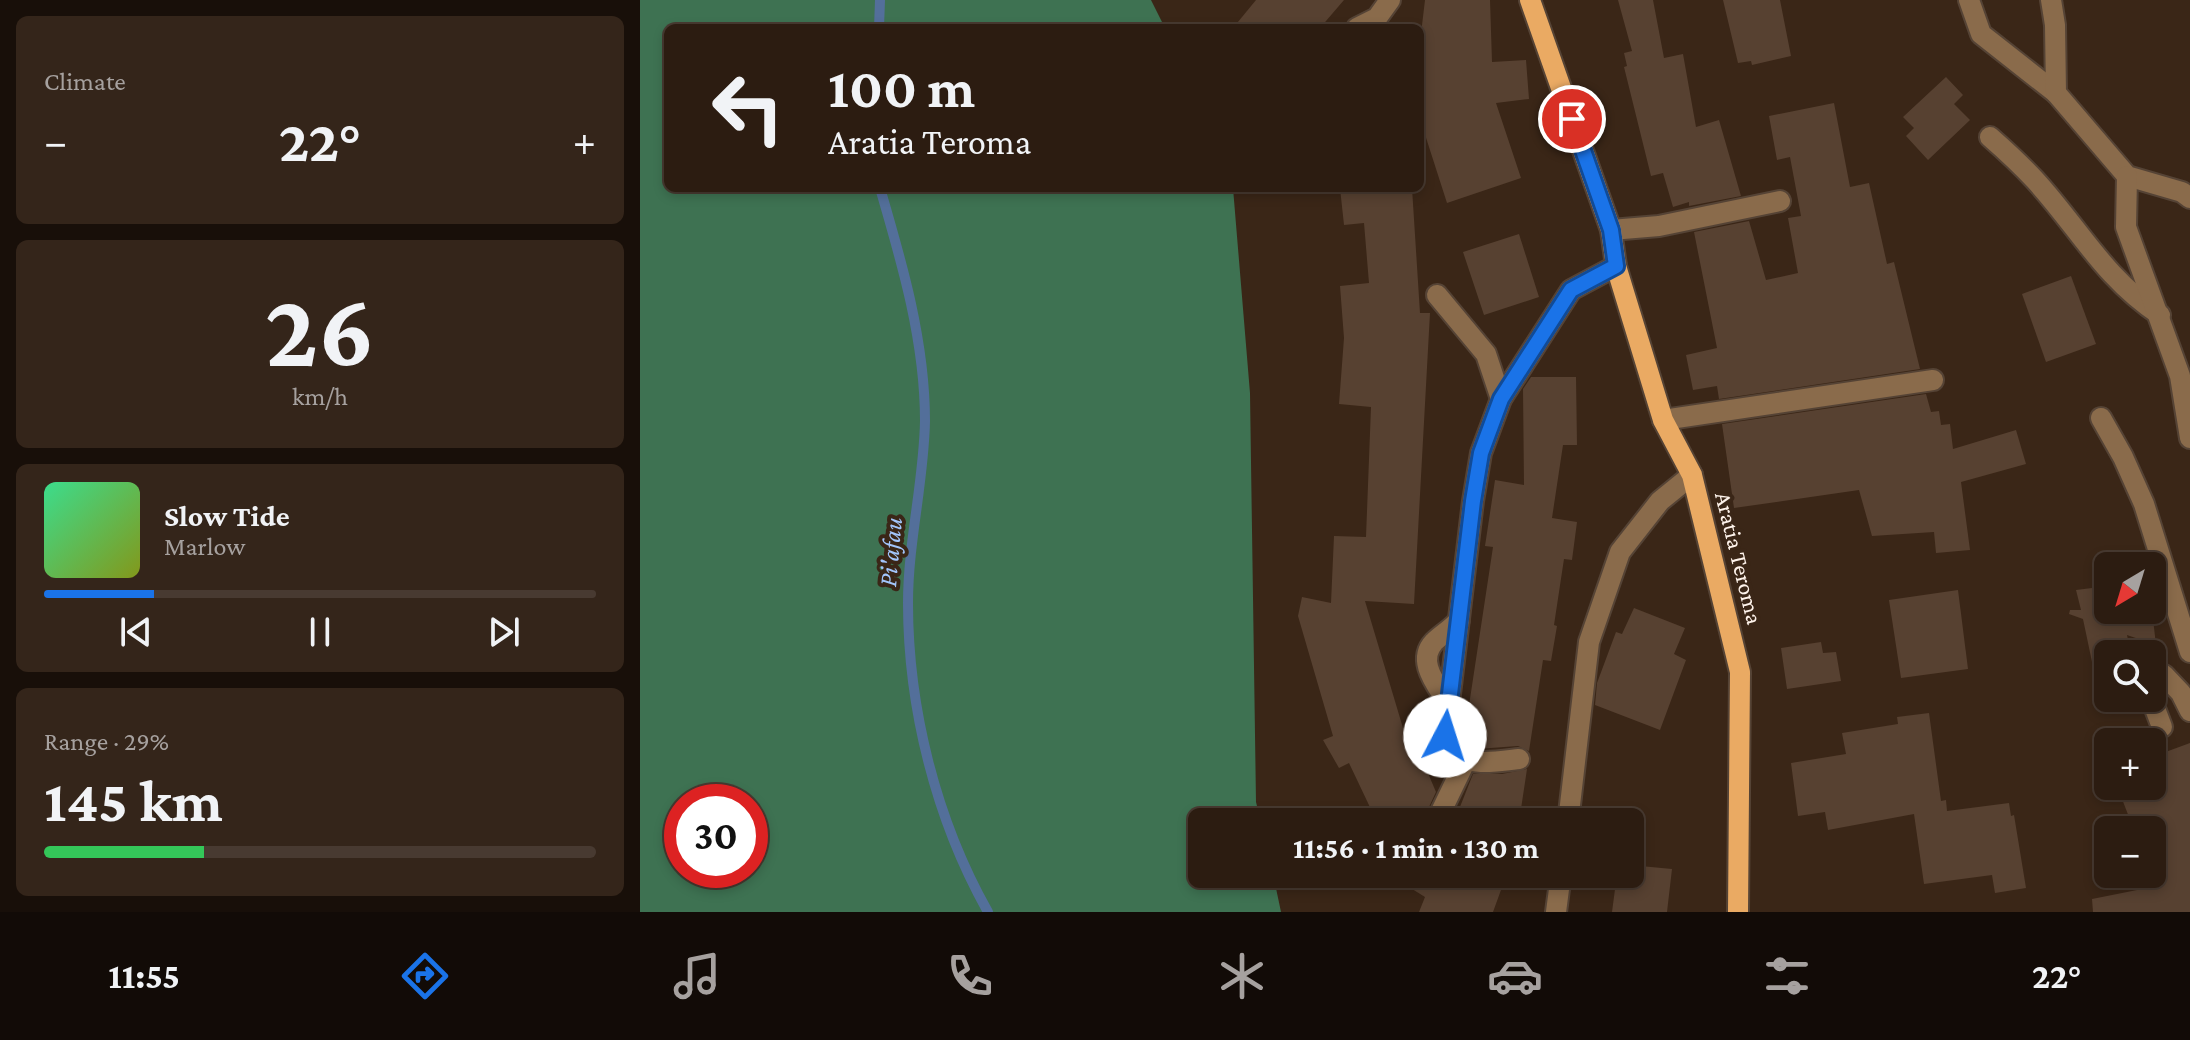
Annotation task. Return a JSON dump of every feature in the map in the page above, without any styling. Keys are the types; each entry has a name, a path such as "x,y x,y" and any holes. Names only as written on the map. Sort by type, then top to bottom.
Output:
{"main road":[{"name":"Aratia Teroma","path":"1530,0 1611,230 1616,266 1663,420 1692,475 1740,672 1738,912"}],"street":[{"path":"1365,24 1377,18 1390,0"},
{"path":"1969,0 1981,34 2056,93 2127,176 2182,192 2190,198"},
{"path":"2051,0 2055,25 2056,93"},
{"path":"1990,137 2036,181 2104,268 2132,297 2160,315"},
{"path":"2127,176 2126,227 2180,376 2190,438"},
{"path":"1611,230 1659,226 1780,201"},
{"path":"1519,759 1465,762 1450,754 1445,736 1481,453 1501,399 1571,290 1616,266"},
{"path":"1437,295 1486,354 1501,399"},
{"path":"1663,420 1933,380"},
{"path":"2101,418 2144,504 2190,652"},
{"path":"1570,808 1589,642 1620,552 1660,501 1692,475"},
{"path":"2166,677 2181,693 2190,711"},
{"path":"2156,712 2162,727"},
{"path":"1443,808 1465,762"},
{"path":"1556,912 1559,888"}],"green space":[{"path":"640,0 1151,0 1163,24 664,24 664,192 1233,192 1250,393 1258,808 1188,808 1188,888 1276,888 1281,912 640,912"}],"building":[{"path":"1256,0 1344,0 1323,24 1236,24"},
{"path":"1425,0 1490,0 1492,62 1526,60 1529,99 1496,103 1521,178 1447,203 1424,131 1422,24"},
{"path":"1618,0 1653,0 1664,58 1683,54 1696,127 1719,120 1741,196 1673,207 1663,173 1651,176 1624,67 1627,66 1624,53 1632,51"},
{"path":"1723,0 1780,0 1791,56 1752,65 1751,61 1738,63"},
{"path":"1946,77 1963,95 1954,104 1970,120 1928,160 1906,136 1914,128 1903,117"},
{"path":"1834,103 1850,187 1869,183 1887,264 1894,262 1920,369 1719,399 1717,386 1693,390 1686,355 1717,348 1694,232 1749,221 1766,280 1798,273 1788,218 1801,216 1790,157 1777,160 1769,116"},
{"path":"1340,192 1412,192 1420,313 1430,313 1414,604 1365,601 1403,728 1408,726 1436,792 1427,808 1370,808 1349,763 1339,768 1323,740 1333,736 1298,616 1302,597 1331,603 1334,536 1366,537 1371,407 1339,404 1344,338 1340,286 1369,283 1364,223 1344,225"},
{"path":"1519,234 1539,297 1484,315 1463,252"},
{"path":"2071,276 2096,344 2046,362 2022,294"},
{"path":"1531,377 1576,377 1577,445 1563,445 1552,518 1577,522 1572,560 1564,559 1551,661 1543,660 1529,751 1518,746 1477,749 1463,745 1493,547 1485,546 1495,480 1524,485 1523,389"},
{"path":"1926,394 1931,412 1939,411 1941,425 1950,424 1953,449 2016,430 2026,464 1961,482 1970,550 1936,553 1934,532 1872,536 1859,490 1734,508 1722,424"},
{"path":"2094,588 2094,624 2154,624 2155,640 2142,640 2127,635 2128,640 2094,640 2094,671 2083,619 2069,614 2070,610 2081,610 2076,590"},
{"path":"1958,590 1968,669 1901,678 1889,600"},
{"path":"1634,608 1685,628 1674,654 1686,660 1660,730 1595,705 1597,683 1616,632 1622,634"},
{"path":"1821,642 1823,653 1836,652 1841,681 1787,689 1781,648"},
{"path":"1929,713 1941,801 1946,800 1947,811 2009,803 2011,816 2014,815 2026,888 1995,893 1992,875 1924,884 1914,814 1828,830 1825,812 1798,816 1791,763 1846,754 1842,733 1898,724 1897,717"},
{"path":"2190,743 2190,912 2093,912 2092,899 2147,888 2166,888 2166,816 2129,816 2122,800 2166,800 2166,752"},
{"path":"1527,769 1521,808 1460,808 1473,774 1502,774"},
{"path":"1644,866 1672,869 1667,912 1612,912 1615,888 1644,888"},
{"path":"1411,888 1501,890 1493,912 1419,912 1425,897"}],"waterway":[{"name":"Pi'afau","path":"879,24 880,0"},
{"name":"Pi'afau","path":"881,192 911,303 924,391 924,444 908,603 913,683 928,762 940,801 954,840 988,912"}],"route":[{"path":"1445,736 1481,453 1501,399 1571,290 1616,266 1611,230 1572,119"}]}
